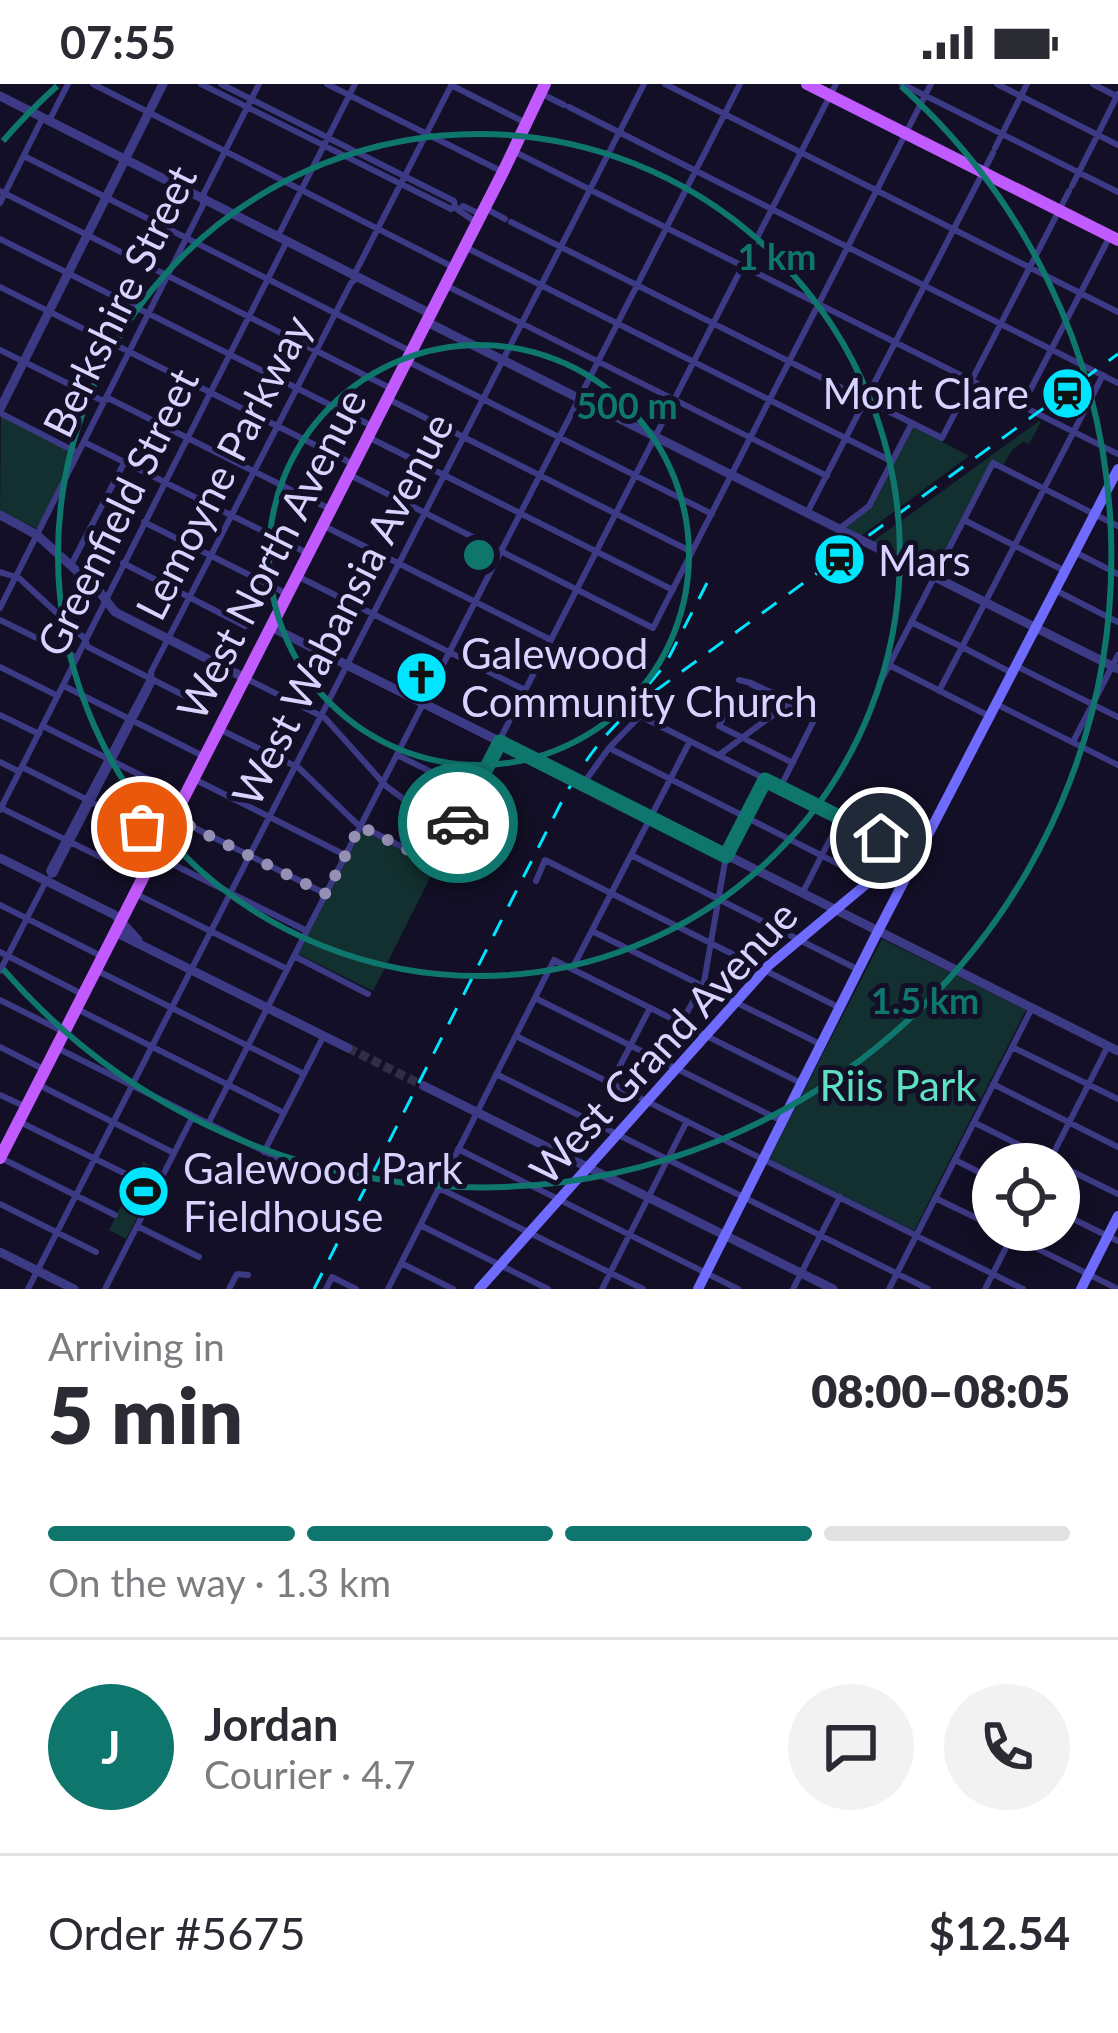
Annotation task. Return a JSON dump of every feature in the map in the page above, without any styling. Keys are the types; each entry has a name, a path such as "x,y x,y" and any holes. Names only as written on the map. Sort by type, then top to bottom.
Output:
{"main road":[{"path":"807,84 833,90 906,134 1114,238"},
{"name":"West North Avenue","path":"2,1150 545,89"},
{"name":"West Grand Avenue","path":"479,1289 765,970 928,836 1118,470"},
{"name":"West Grand Avenue","path":"698,1289 878,932 910,848 942,809"},
{"path":"1081,1289 1113,1239 1118,1216"}],"street":[{"path":"0,203 2,192 68,84"},
{"path":"93,84 454,268"},
{"path":"79,453 0,411 164,84"},
{"path":"201,84 454,201 455,207 451,209 403,180"},
{"path":"221,84 250,103"},
{"name":"Berkshire Street","path":"0,608 260,84"},
{"path":"327,84 503,172"},
{"name":"Greenfield Street","path":"0,809 267,279 302,190 356,84"},
{"name":"West Wabansia Avenue","path":"28,1289 644,84"},
{"path":"665,84 1118,311"},
{"path":"208,1124 740,84"},
{"path":"902,84 1118,192"},
{"path":"0,287 277,426 425,513 653,628 931,84"},
{"path":"997,84 1118,145"},
{"path":"808,513 1027,84"},
{"path":"459,208 508,220 942,438 1118,96 1093,84"},
{"path":"452,85 528,124"},
{"name":"Lemoyne Parkway","path":"68,841 51,875 50,871 152,683 190,596 452,85"},
{"path":"545,89 566,106 1118,383"},
{"path":"222,720 296,767 360,826 436,864 833,90"},
{"path":"0,96 282,239 579,399 1115,668"},
{"path":"514,152 1118,454"},
{"path":"24,156 391,341 483,399 712,514"},
{"path":"2,192 316,351 464,436 692,551"},
{"path":"0,238 296,388 445,475 673,590"},
{"path":"1022,406 1114,238"},
{"path":"465,247 892,461"},
{"path":"446,285 826,476"},
{"path":"0,350 101,400 110,399 331,510"},
{"path":"939,691 1103,376"},
{"path":"839,529 868,506 911,423"},
{"path":"84,442 309,554"},
{"path":"71,565 124,463"},
{"path":"880,683 993,464 1118,526"},
{"path":"0,515 37,535 106,598 115,612 321,716 383,782 452,835"},
{"path":"964,520 1065,572"},
{"path":"144,522 288,594"},
{"path":"323,526 551,640"},
{"path":"1075,552 1118,574"},
{"path":"123,563 243,624"},
{"path":"0,572 19,578 79,632 88,647 205,706"},
{"path":"297,576 525,691"},
{"path":"1055,590 1118,622"},
{"path":"0,620 77,659"},
{"path":"911,622 1118,718"},
{"path":"272,627 1113,1049 1089,1084 1062,1143"},
{"path":"1073,742 1118,655"},
{"path":"889,665 939,691 1073,742 1118,765"},
{"path":"0,667 58,696"},
{"path":"739,680 818,714 780,788"},
{"path":"64,686 205,757"},
{"path":"772,716 733,698 718,726 792,764"},
{"path":"718,756 787,702"},
{"path":"0,715 110,759 184,797"},
{"path":"584,784 640,716 910,848"},
{"path":"572,969 690,742"},
{"path":"609,748 870,881"},
{"path":"397,754 474,793"},
{"path":"0,762 164,838"},
{"path":"194,779 345,855"},
{"path":"681,1023 703,986 726,856 765,780"},
{"path":"0,809 142,878"},
{"path":"174,818 326,894"},
{"path":"802,894 841,818"},
{"path":"154,855 307,931"},
{"path":"631,855 859,970"},
{"path":"0,858 120,926 136,941 347,1046"},
{"path":"536,881 545,860 839,1008"},
{"path":"0,971 4,954 46,881"},
{"path":"135,893 287,969"},
{"path":"0,905 172,1008 304,1074"},
{"path":"592,931 821,1045"},
{"path":"4,954 83,994"},
{"path":"294,956 368,994"},
{"path":"388,1289 554,960 801,1084"},
{"path":"535,998 782,1121"},
{"path":"0,1000 64,1032"},
{"path":"611,1083 650,1008"},
{"path":"889,1289 1032,1008"},
{"path":"76,1009 284,1113"},
{"path":"265,1152 324,1035"},
{"path":"516,1036 1023,1289"},
{"path":"1012,1046 1118,1099"},
{"path":"0,1047 45,1070"},
{"path":"56,1048 284,1161"},
{"path":"496,1074 928,1289"},
{"path":"38,1084 175,1153"},
{"path":"993,1084 1118,1147"},
{"path":"427,1086 833,1289"},
{"path":"0,1094 26,1107"},
{"path":"105,1289 194,1116"},
{"path":"19,1121 134,1178"},
{"path":"602,1289 687,1121"},
{"path":"974,1122 1015,1143"},
{"path":"458,1149 738,1289"},
{"path":"2,1150 115,1215"},
{"path":"955,1160 972,1168"},
{"path":"1080,1176 1118,1194"},
{"path":"439,1188 643,1289"},
{"path":"794,1289 840,1197"},
{"path":"935,1198 972,1216"},
{"path":"0,1204 97,1252"},
{"path":"1080,1222 1113,1239"},
{"path":"137,1226 199,1257"},
{"path":"420,1226 548,1289"},
{"path":"985,1289 1004,1251"},
{"path":"1046,1251 1118,1288"},
{"path":"0,1252 74,1289"},
{"path":"401,1263 453,1289"},
{"path":"229,1289 237,1274 248,1275"},
{"path":"326,1289 332,1277 356,1289"}],"green space":[{"path":"1,416 75,454 38,529 0,512"},
{"path":"1039,421 1029,444 1023,442 1012,450 1003,466 993,461 934,572 872,542"},
{"path":"913,426 969,456 861,536 845,527 870,509"},
{"path":"361,830 436,866 373,991 298,954"},
{"name":"Riis Park","path":"882,939 1026,1010 914,1231 769,1159"},
{"path":"143,1162 161,1170 126,1239 109,1230"}],"waterway":[{"path":"883,993 878,1001 885,1007"}],"tunnel":[{"path":"348,1048 424,1086"}],"railway":[{"path":"314,1289 560,805 608,733 647,697 1118,354"},
{"path":"649,684 665,665 708,581"}],"way so far":[{"path":"142,827 164,838 174,818 326,894 360,826 436,864 458,823"}],"place":[{"name":"Mont Clare","path":"1068,393"},
{"name":"Mars","path":"839,560"},
{"name":"Galewood Community Church","path":"422,677"},
{"name":"Galewood Park Fieldhouse","path":"144,1192"}],"route":[{"path":"458,823 500,742 726,856 765,780 881,838"}]}
